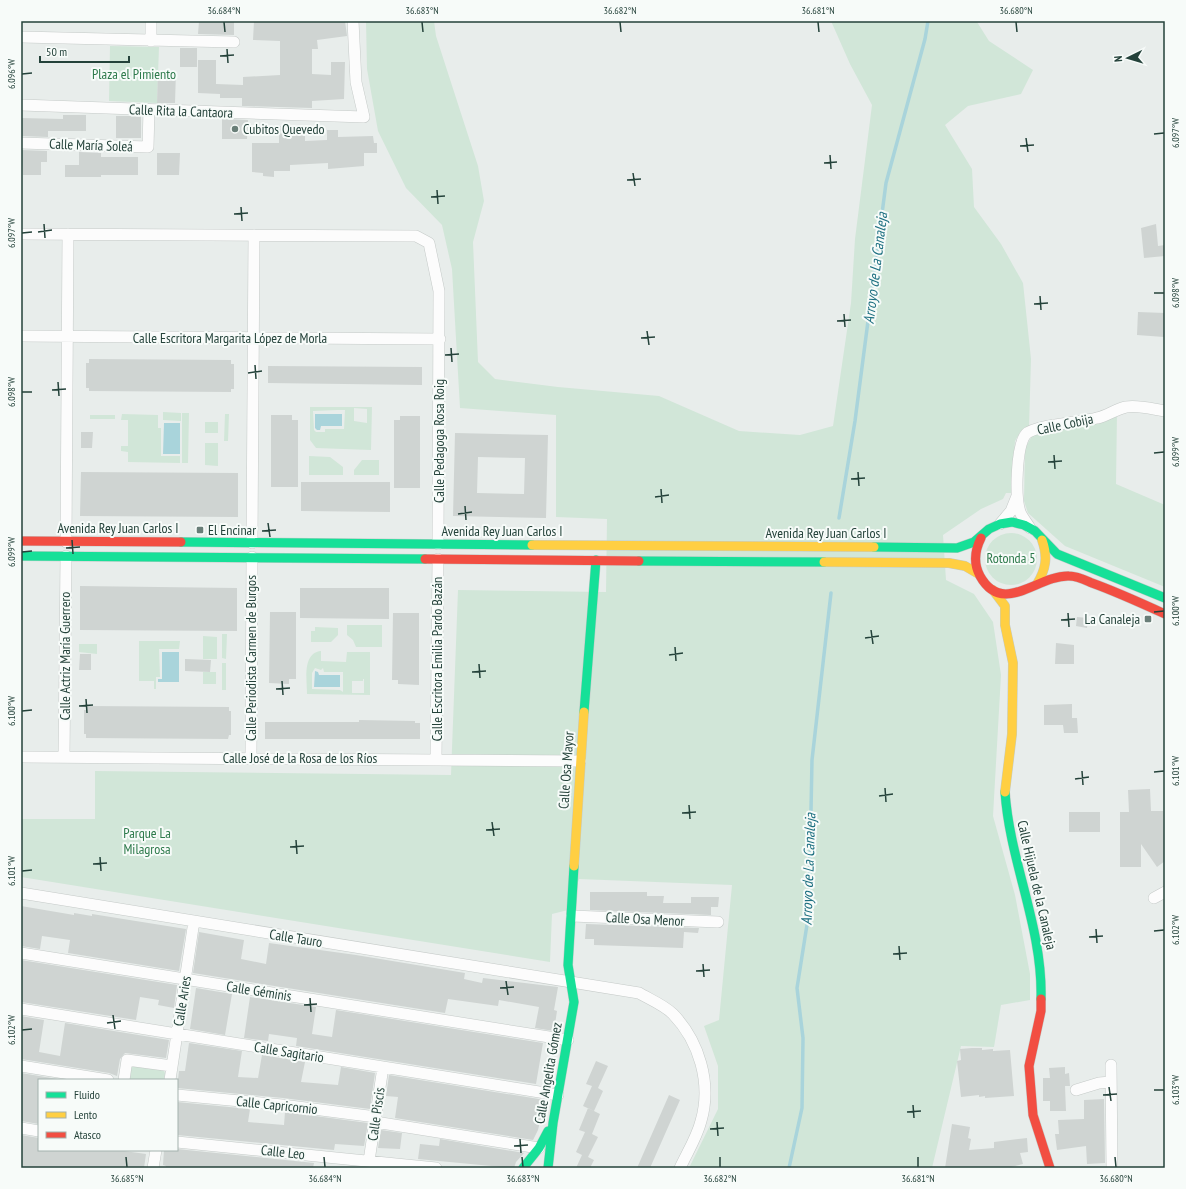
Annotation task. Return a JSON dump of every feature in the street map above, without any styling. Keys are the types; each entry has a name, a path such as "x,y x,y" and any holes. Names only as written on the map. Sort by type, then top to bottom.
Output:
{"main road":[{"path":"1000,524 1012,522 1030,528 1057,554 1165,598"},
{"name":"Avenida Rey Juan Carlos I","path":"21,541 948,548 966,545 981,538 989,529 1000,524"},
{"path":"977,573 975,561 976,549 981,538"},
{"path":"1037,584 1047,563 1046,551 1042,540"},
{"name":"Avenida Rey Juan Carlos I","path":"21,556 949,563 965,566 977,573 984,583 993,590"},
{"name":"Calle Osa Mayor","path":"571,982 568,965 580,761 596,560"},
{"path":"993,590 1004,594 1016,594 1058,576 1079,578 1165,614"},
{"path":"993,590 1005,606 1016,594"},
{"name":"Calle Hijuela de la Canaleja","path":"1005,606 1005,625 1013,662 1014,680 1012,734 1005,785 1007,817 1038,945 1042,977 1041,1011 1029,1066 1033,1115 1050,1168"},
{"name":"Calle Angelita Gómez","path":"548,1168 553,1123 574,1002 571,982"},
{"path":"523,1168 539,1148 553,1123"}],"street":[{"path":"151,21 151,41"},
{"name":"Calle Rita la Cantaora","path":"21,105 364,117 356,82 353,21"},
{"path":"21,37 234,42"},
{"name":"Calle María Soleá","path":"21,143 148,147 149,110"},
{"path":"21,234 254,235 252,543"},
{"path":"66,542 68,234"},
{"name":"Calle Pedagoga Rosa Roig","path":"254,235 416,236 430,243 439,291 438,544"},
{"name":"Calle Escritora Margarita López de Morla","path":"21,336 440,339"},
{"name":"Calle Cobija","path":"1030,528 1020,512 1018,495 1018,464 1022,444 1026,434 1039,427 1098,418 1124,407 1138,406 1165,411"},
{"name":"Calle Cobija","path":"1000,524 1011,511 1018,495"},
{"name":"Calle Actriz María Guerrero","path":"64,757 66,556"},
{"name":"Calle Periodista Carmen de Burgos","path":"251,758 252,557"},
{"name":"Calle Escritora Emilia Pardo Bazán","path":"436,760 438,559"},
{"name":"Calle José de la Rosa de los Ríos","path":"21,757 580,761"},
{"path":"1154,898 1165,892"},
{"name":"Calle Tauro","path":"21,893 639,993 672,1013 691,1038 702,1064 706,1094 701,1121 680,1168"},
{"name":"Calle Osa Menor","path":"572,916 718,922"},
{"name":"Calle Aries","path":"170,1079 194,921"},
{"name":"Calle Géminis","path":"21,953 568,1040"},
{"name":"Calle Sagitario","path":"21,1009 558,1095"},
{"path":"124,1079 127,1060 172,1066"},
{"path":"1111,1065 1112,1168"},
{"path":"21,1066 102,1079"},
{"name":"Calle Piscis","path":"370,1161 383,1067"},
{"path":"1076,1090 1099,1083 1112,1082"},
{"name":"Calle Capricornio","path":"178,1095 282,1105 376,1119 539,1148"},
{"path":"21,1128 38,1131"},
{"name":"Calle Leo","path":"178,1142 436,1168"},
{"path":"153,1168 156,1151"}],"green space":[{"name":"Parque La Milagrosa","path":"366,21 434,21 436,36 478,166 484,201 473,242 478,362 495,379 558,387 659,396 739,431 800,435 833,426 851,303 855,239 872,105 850,64 831,21 979,21 977,22 989,41 1033,70 1021,94 968,106 945,125 972,169 974,207 1001,244 1023,283 1031,359 1029,428 1021,431 1015,441 1011,493 1006,493 1003,499 981,509 943,535 946,580 974,594 993,622 1001,675 993,816 1015,895 1030,974 1030,1000 1001,1005 994,1047 961,1046 932,1168 689,1168 718,1109 718,1066 704,1026 719,1020 732,885 579,879 568,910 552,914 550,962 21,877 21,819 95,819 95,771 451,775 458,590 606,592 607,519 556,517 556,415 460,408 452,269 442,225 406,188 378,131 367,69"},
{"name":"Plaza el Pimiento","path":"110,46 159,47 157,103 109,101"},
{"path":"310,407 372,407 371,450 316,448 310,440","holes":["354,408 367,409 367,423 354,421","345,410 344,429 325,429 325,432 316,432 314,430 313,411"]},
{"path":"163,412 181,413 181,421 163,420"},
{"path":"182,413 189,413 188,463 182,463"},
{"path":"1117,413 1116,484 1165,505 1165,587 1065,546 1028,513 1024,501 1025,448 1032,436 1038,432"},
{"path":"122,414 158,415 158,428 161,428 161,456 180,456 180,463 128,462 128,452 121,451 121,446 128,446 128,420 121,420"},
{"path":"225,414 229,414 228,441 224,441"},
{"path":"90,415 115,415 115,419 90,419"},
{"path":"205,422 218,422 218,433 205,433"},
{"path":"205,443 218,443 218,466 205,465"},
{"path":"309,456 330,457 343,467 343,475 309,475"},
{"path":"362,460 379,460 379,475 354,475 354,470"},
{"name":"Rotonda 5","path":"1006,533 1016,533 1030,540 1037,554 1037,564 1030,578 1016,585 1006,585 996,581 989,574 985,564 985,554 989,544 996,537"},
{"path":"347,625 382,625 382,647 356,647 353,640 347,635"},
{"path":"315,627 338,628 338,635 331,642 311,642 311,631 315,631"},
{"path":"222,634 227,634 226,659 222,658"},
{"path":"203,636 217,637 217,659 203,659"},
{"path":"139,641 180,641 179,649 159,649 160,677 156,677 156,689 154,689 154,681 139,681"},
{"path":"79,644 97,644 97,654 79,652"},
{"path":"321,651 321,661 346,662 347,652 370,652 370,695 307,694 306,675 308,662 315,653","holes":["315,668 321,670 323,668 324,672 343,672 343,692 340,690 312,689 312,673","363,679 364,693 352,693 352,681 363,681"]},
{"path":"222,663 226,663 226,690 222,690"},
{"path":"203,672 216,672 216,684 203,684"},
{"path":"136,1064 162,1068 165,1073 164,1079 129,1079 130,1068"}],"water":[{"path":"315,414 342,414 342,426 321,426 320,430 317,430 315,428"},
{"path":"164,423 180,423 180,454 163,454"},
{"path":"162,652 179,652 179,682 158,682 158,679 162,679"},
{"path":"315,671 318,672 319,675 340,675 340,687 314,687"}],"building":[{"path":"199,21 234,21 234,35 198,34"},
{"path":"254,21 345,21 347,36 317,40 318,49 312,49 312,74 331,75 331,62 345,62 344,99 312,101 312,108 242,106 242,98 220,98 220,94 198,93 198,60 216,60 216,84 243,85 243,77 280,75 280,41 253,40"},
{"path":"180,48 197,48 197,67 180,67"},
{"path":"158,70 176,71 175,103 157,103"},
{"path":"63,115 86,115 86,131 48,131 48,137 21,136 21,118 63,119"},
{"path":"116,116 141,116 141,138 116,138"},
{"name":"Cubitos Quevedo","path":"222,119 248,120 247,139 222,139"},
{"path":"279,126 305,126 305,141 327,140 327,130 338,130 338,137 373,136 374,143 377,143 377,153 364,153 364,166 328,169 328,163 290,165 290,171 274,171 274,177 263,176 263,173 252,172 252,143 279,143"},
{"path":"21,150 47,151 47,162 41,162 41,175 23,175"},
{"path":"79,152 101,153 101,157 138,157 138,175 65,177 65,165 79,165"},
{"path":"157,153 180,153 179,175 157,175"},
{"path":"1156,224 1158,246 1165,245 1165,256 1144,258 1141,228"},
{"path":"1138,312 1165,313 1164,337 1137,335"},
{"path":"89,359 231,360 231,364 234,364 234,389 231,389 231,392 89,391 89,388 86,388 86,363 89,363"},
{"path":"268,366 422,367 422,385 268,383"},
{"path":"271,415 292,415 292,420 298,420 298,487 271,487"},
{"path":"400,416 420,416 420,488 394,488 394,420 400,420"},
{"path":"81,432 93,432 92,448 81,448"},
{"path":"455,433 548,435 546,518 453,516","holes":["478,457 525,458 524,494 477,493"]},
{"path":"81,472 238,473 238,517 80,516"},
{"path":"301,482 390,482 390,512 301,511"},
{"path":"80,586 237,588 237,631 80,630"},
{"path":"300,588 389,588 389,619 300,618"},
{"path":"270,612 296,612 296,679 289,679 289,684 269,683"},
{"path":"393,613 419,613 419,685 398,684 398,680 392,680"},
{"path":"1077,617 1088,618 1087,628 1076,626"},
{"path":"1056,643 1074,645 1074,664 1055,664"},
{"path":"80,654 91,654 91,670 79,670"},
{"path":"185,659 211,660 210,672 185,671"},
{"path":"1072,704 1072,718 1077,718 1078,733 1064,733 1063,725 1044,725 1044,705"},
{"path":"87,706 229,707 229,711 231,711 231,735 229,735 228,739 86,738 86,734 84,734 84,710 87,710"},
{"path":"359,720 415,721 415,723 420,723 420,739 265,739 265,722 359,722"},
{"path":"1150,789 1151,811 1163,811 1165,861 1157,867 1141,844 1141,867 1120,867 1120,812 1129,812 1128,790"},
{"path":"1069,812 1100,812 1100,832 1069,832"},
{"path":"590,892 647,892 647,896 664,896 663,903 691,903 691,897 719,897 718,907 711,907 711,915 590,910"},
{"path":"21,906 74,915 74,913 92,916 92,914 186,929 179,971 68,953 70,940 42,936 40,949 21,946"},
{"path":"586,924 699,928 698,933 684,932 683,948 594,945 594,939 585,939"},
{"path":"199,932 244,940 241,959 266,964 269,943 356,955 465,973 464,979 482,983 483,978 558,987 554,1010 557,1011 554,1031 535,1028 539,1007 499,1000 498,1006 448,999 445,1013 193,973"},
{"path":"21,960 177,985 174,1008 158,1005 159,1000 140,997 136,1020 21,1002"},
{"path":"196,988 232,994 225,1035 190,1029"},
{"path":"250,997 316,1007 312,1034 332,1037 336,1010 543,1043 536,1084 296,1046 297,1038 269,1034 268,1041 244,1038"},
{"path":"21,1016 44,1020 39,1052 60,1056 65,1023 169,1040 166,1058 125,1053 120,1059 117,1076 109,1073 21,1059"},
{"path":"189,1043 242,1051 238,1077 258,1078 262,1055 305,1062 301,1082 338,1085 341,1067 375,1073 370,1109 283,1098 178,1088 179,1071 185,1071"},
{"path":"982,1048 982,1050 993,1049 993,1051 1010,1050 1014,1096 985,1098 985,1096 979,1097 979,1095 961,1097 957,1061 961,1060 960,1049"},
{"path":"596,1061 608,1066 598,1088 603,1091 594,1111 583,1106 592,1086 586,1084"},
{"path":"1065,1067 1065,1074 1069,1073 1070,1086 1065,1086 1066,1111 1050,1111 1050,1101 1043,1101 1043,1078 1050,1078 1049,1068"},
{"path":"21,1073 58,1079 38,1079 38,1124 21,1121"},
{"path":"389,1075 545,1100 538,1130 533,1140 395,1118 398,1097 386,1096"},
{"path":"669,1095 680,1100 650,1168 637,1168"},
{"path":"1104,1099 1105,1163 1087,1164 1086,1146 1057,1150 1055,1134 1059,1134 1058,1120 1084,1119 1084,1100"},
{"path":"178,1102 250,1109 248,1122 284,1125 285,1112 368,1123 364,1146 335,1144 334,1150 178,1135"},
{"path":"588,1108 600,1114 592,1134 598,1137 588,1157 594,1160 590,1168 576,1168 582,1155 576,1152 585,1132 579,1130"},
{"path":"952,1124 970,1127 968,1138 971,1139 969,1150 994,1148 994,1142 1027,1138 1028,1152 1020,1153 1023,1164 1007,1168 945,1168"},
{"path":"381,1130 402,1133 400,1149 378,1148"},
{"path":"21,1135 38,1138 38,1151 124,1151 146,1154 144,1168 21,1168"},
{"path":"440,1139 524,1153 516,1162 514,1168 418,1159 420,1144 439,1146"},
{"path":"178,1149 314,1163 313,1168 166,1168 166,1166 163,1165 164,1151 178,1151"}],"waterway":[{"name":"Arroyo de La Canaleja","path":"839,518 855,421 886,183 925,39 928,21"},
{"name":"Arroyo de La Canaleja","path":"789,1168 802,1108 803,1038 797,988 809,912 812,760 831,593"}],"traffic: fast":[{"path":"874,547 957,548 974,542 989,529 1000,524 1012,522 1024,525 1035,531 1057,554 1165,598"},
{"path":"181,542 532,545"},
{"path":"21,556 425,559"},
{"path":"584,712 596,560"},
{"path":"639,561 824,562"},
{"path":"1005,792 1013,844 1037,947 1041,999"},
{"path":"548,1168 553,1123 574,1002 568,965 574,866"},
{"path":"523,1168 539,1148 548,1131"}],"traffic: slow":[{"path":"1037,584 1045,563 1045,552 1042,540"},
{"path":"532,545 874,547"},
{"path":"824,562 949,563 965,566 977,573"},
{"path":"993,590 1005,606 1005,625 1013,663 1012,734 1005,792"},
{"path":"574,866 584,712"}],"traffic: jam":[{"path":"981,538 977,547 976,566 980,576 989,588 999,593 1010,594 1057,577 1072,576 1111,590 1165,614"},
{"path":"21,541 181,542"},
{"path":"425,559 639,561"},
{"path":"1041,999 1041,1011 1029,1066 1033,1115 1050,1168"}],"place":[{"name":"Cubitos Quevedo","path":"235,129"},
{"name":"El Encinar","path":"200,530"},
{"name":"La Canaleja","path":"1148,619"}]}
